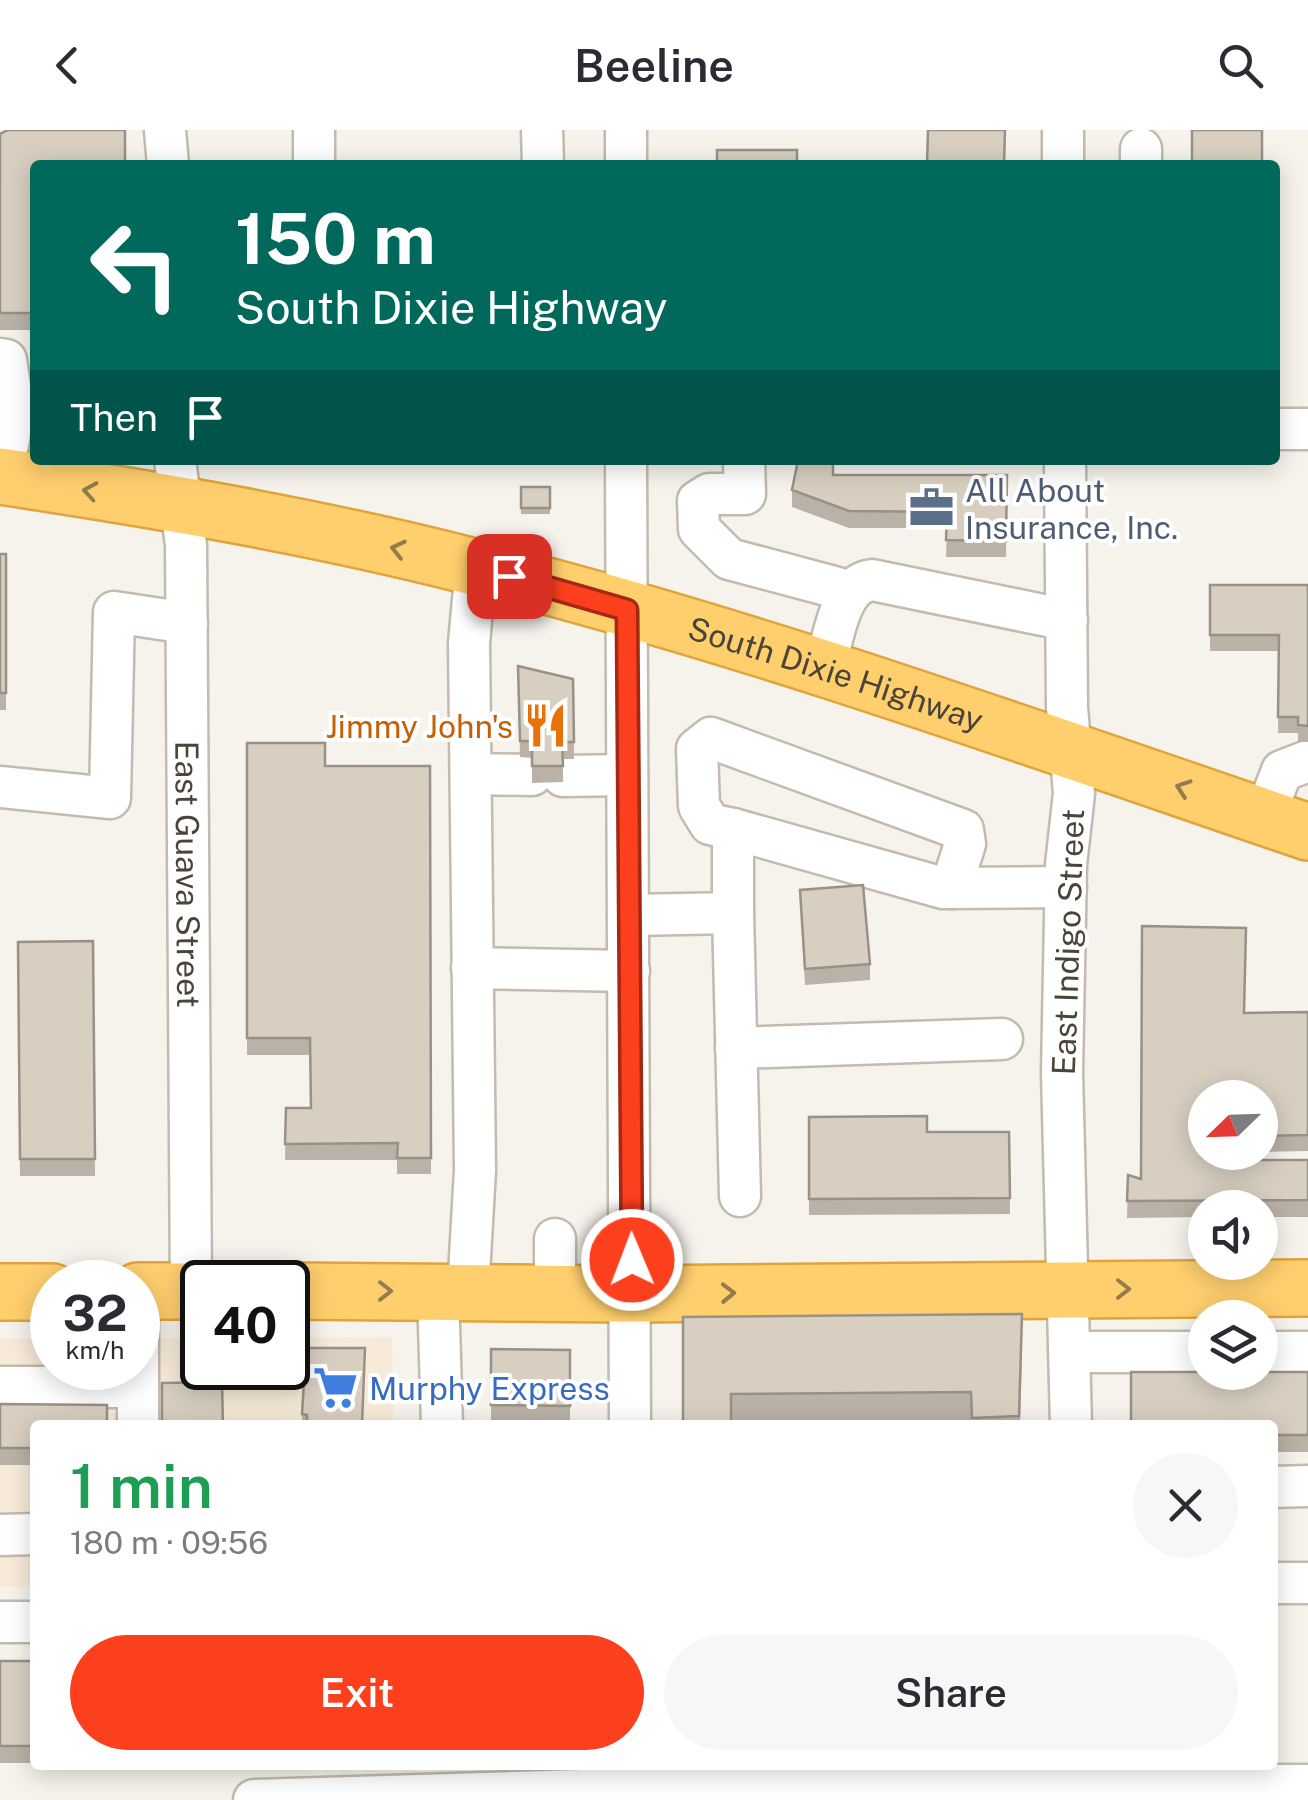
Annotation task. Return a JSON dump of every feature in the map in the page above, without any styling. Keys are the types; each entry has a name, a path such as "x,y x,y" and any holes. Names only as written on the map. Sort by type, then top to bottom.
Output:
{"highway":[{"name":"South Dixie Highway","path":"1,476 178,484 322,532 476,567 627,610 1070,749 1286,824"},
{"path":"310,1291 453,1292 555,1266 630,1294 1308,1288"},
{"path":"0,1292 30,1292"}],"street":[{"path":"165,130 168,160"},
{"path":"314,130 314,160"},
{"path":"542,130 543,160"},
{"path":"626,130 626,160"},
{"path":"1063,130 1063,160"},
{"path":"1,476 14,412 14,359"},
{"path":"1280,429 1308,429"},
{"path":"626,465 630,1420"},
{"path":"744,465 746,494 709,494 698,501 699,528 729,559 849,591"},
{"name":"East Indigo Street","path":"1064,465 1074,793 1066,888 1062,1072 1072,1420"},
{"name":"East Guava Street","path":"138,1406 167,1291 187,623 186,544 178,484"},
{"path":"442,1420 453,1292 475,1170 469,643 476,567"},
{"path":"824,671 849,591 860,582 872,580 1066,620"},
{"path":"0,788 110,798 114,612 187,623"},
{"path":"951,888 965,844 963,830 711,738 697,749 700,812 710,824 951,888 1066,888"},
{"path":"1286,824 1282,771 1308,761"},
{"path":"471,774 627,775"},
{"path":"732,828 740,1196"},
{"path":"630,915 733,913"},
{"path":"472,968 629,971"},
{"path":"736,1048 1002,1039"},
{"path":"1071,1352 1188,1352"},
{"path":"1278,1352 1308,1352"},
{"path":"0,1387 138,1406"},
{"path":"1278,1487 1308,1486"},
{"path":"0,1535 30,1534"},
{"path":"1278,1583 1308,1583"},
{"path":"0,1622 30,1622"},
{"path":"254,1800 631,1785 1308,1785"}],"shaded area":[{"path":"392,1337 393,1420 30,1420 30,1587 0,1587 0,1339 30,1339 30,1390 160,1390 160,1339 180,1338 180,1390 310,1390 310,1338"}],"building":[{"path":"8,130 125,130 125,160 30,160 30,313 0,313 0,134"},
{"path":"928,130 1005,130 1004,160 927,160"},
{"path":"1192,130 1262,130 1262,160 1192,160"},
{"path":"717,150 797,150 797,160 717,160"},
{"path":"797,465 833,465 833,475 1007,475 1006,541 946,540 947,512 849,511 792,490"},
{"path":"521,487 550,487 550,508 521,508"},
{"path":"0,554 6,554 6,693 0,693"},
{"path":"1210,585 1308,585 1308,726 1298,725 1298,717 1278,717 1279,635 1210,635"},
{"name":"Jimmy John's","path":"518,666 573,679 574,742 562,742 563,766 532,766 532,741 520,741"},
{"path":"247,743 325,743 325,766 430,766 431,1158 397,1158 398,1143 285,1144 286,1108 311,1108 310,1038 247,1038"},
{"path":"863,885 870,964 805,969 800,890"},
{"path":"1142,926 1246,928 1244,1013 1308,1012 1308,1135 1278,1136 1278,1080 1188,1080 1188,1170 1278,1170 1278,1160 1308,1160 1308,1200 1278,1200 1278,1190 1188,1190 1188,1201 1127,1201 1128,1175 1141,1179"},
{"path":"93,941 95,1159 20,1159 18,942"},
{"path":"927,1116 927,1132 1009,1132 1010,1198 809,1199 809,1117"},
{"path":"1022,1314 1019,1416 972,1418 971,1392 731,1394 731,1420 683,1420 683,1317"},
{"name":"Murphy Express","path":"310,1348 365,1348 362,1420 307,1420 307,1415 302,1414 303,1390 310,1390"},
{"path":"491,1349 570,1350 570,1406 491,1405"},
{"path":"1131,1372 1188,1372 1188,1390 1278,1390 1278,1372 1308,1372 1308,1435 1278,1435 1278,1420 1131,1420"},
{"path":"162,1383 180,1383 180,1390 222,1390 223,1420 162,1420"},
{"path":"0,1404 107,1405 107,1420 30,1420 30,1448 0,1448"},
{"path":"0,1661 30,1661 30,1746 0,1746"}],"place":[{"name":"All About Insurance, Inc.","path":"932,508"},
{"name":"Jimmy John's","path":"546,726"},
{"name":"Murphy Express","path":"336,1388"}],"route":[{"path":"509,576 627,610 632,1260"}]}
